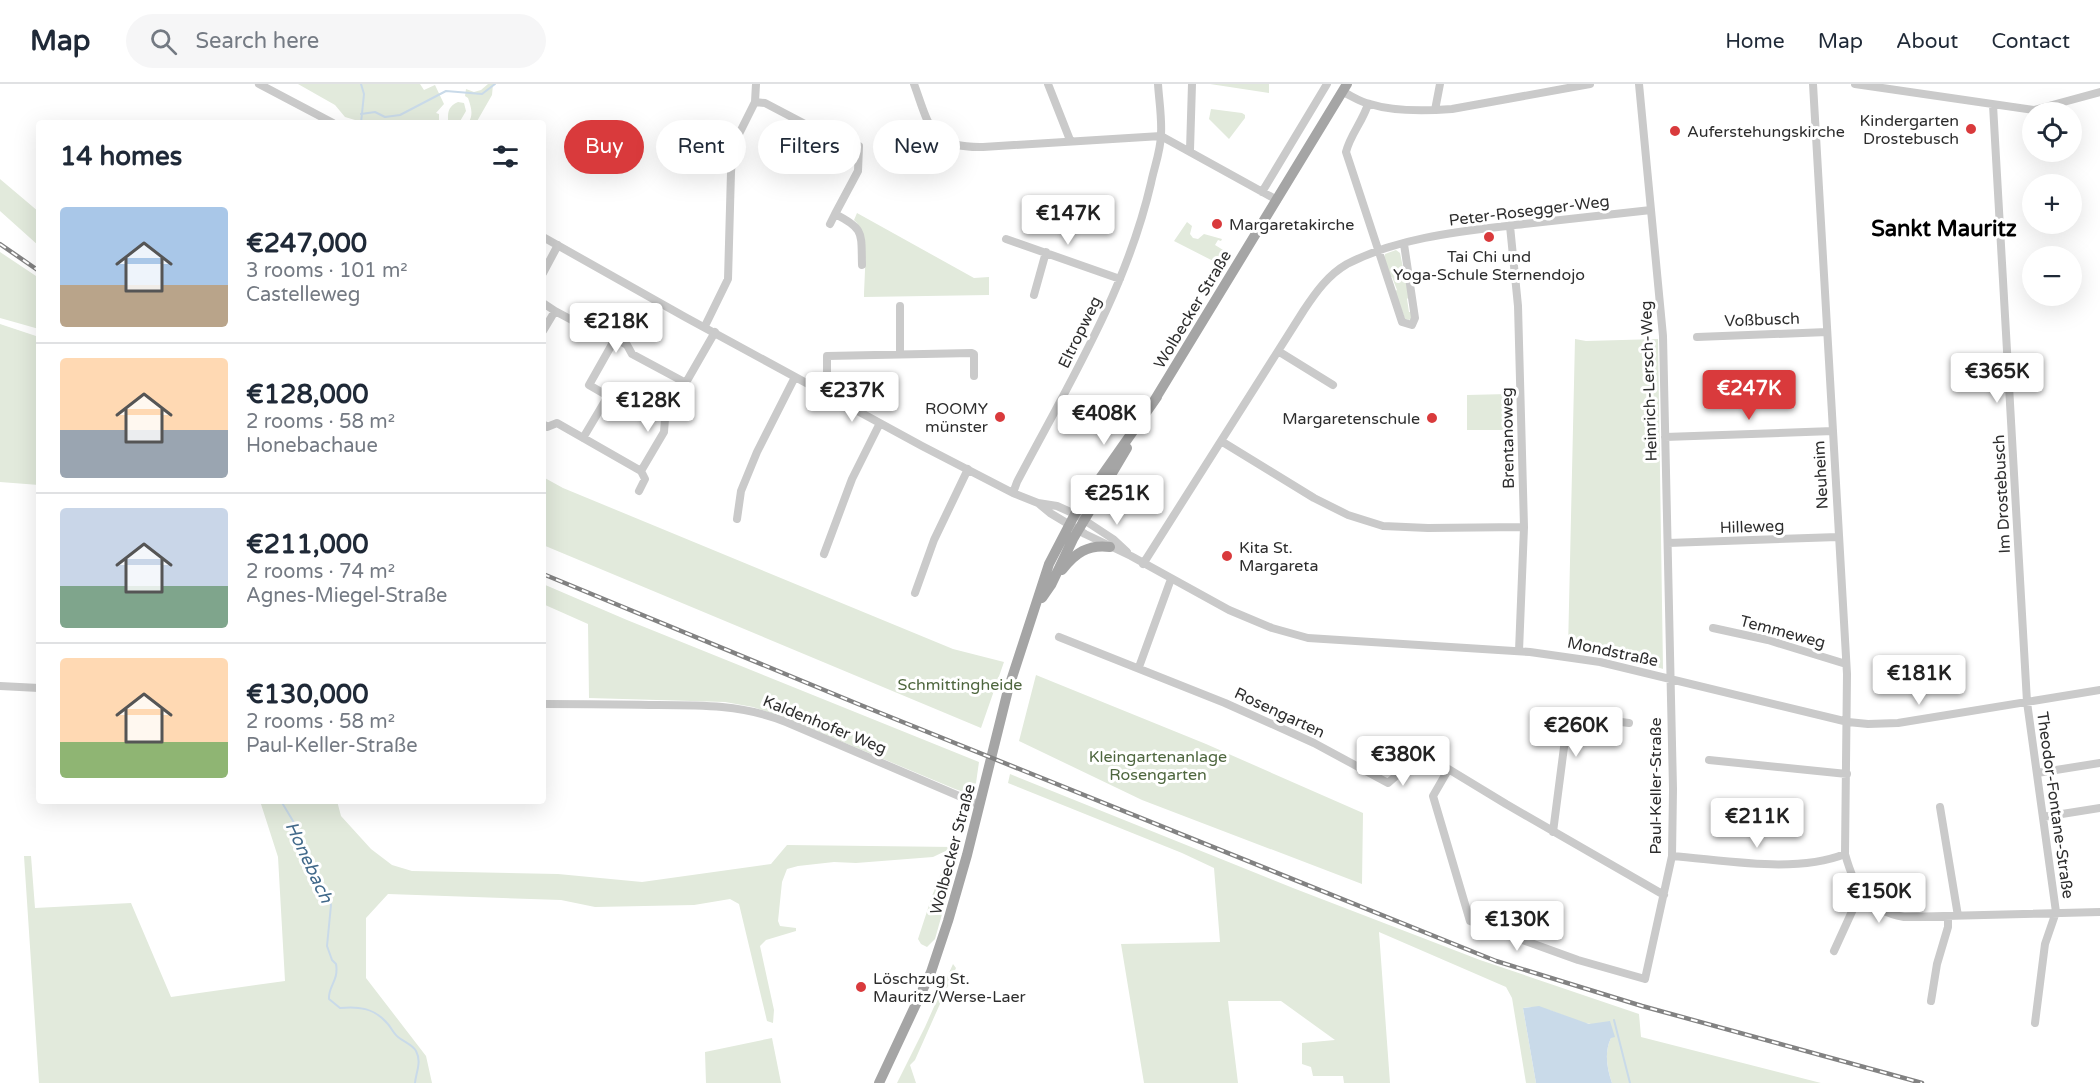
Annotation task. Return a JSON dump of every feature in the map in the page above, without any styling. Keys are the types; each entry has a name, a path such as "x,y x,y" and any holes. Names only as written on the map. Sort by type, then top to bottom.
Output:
{"main road":[{"name":"Wolbecker Straße","path":"1032,614 1051,585 1079,517 1157,397 1345,88"},
{"name":"Wolbecker Straße","path":"879,1083 934,963 951,912 1008,690 1032,614 1049,564 1074,527"},
{"path":"1051,585 1067,563 1081,551 1095,546 1110,547"}],"street":[{"path":"259,84 327,120"},
{"path":"705,326 728,279 730,172 733,146 755,102 756,84"},
{"path":"914,84 930,126 940,138 955,146 983,147 1161,136 1190,150 1277,201"},
{"path":"1048,84 1070,140"},
{"name":"Eltropweg","path":"1013,493 1094,339 1140,225 1161,136 1158,84"},
{"path":"1190,150 1192,84"},
{"path":"1262,192 1327,84"},
{"path":"1435,110 1440,84"},
{"path":"1345,88 1368,104 1400,109 1435,110 1452,109 1590,84"},
{"name":"Heinrich-Lersch-Weg","path":"1639,84 1663,336 1670,679"},
{"name":"Neuheim","path":"1813,84 1846,664 1848,722 1845,854 1860,894"},
{"path":"1854,84 2034,110 2100,92"},
{"path":"755,102 765,104 843,144 860,146 858,171 830,224"},
{"path":"1368,104 1364,119 1347,145 1346,152 1402,322 1412,325 1415,318 1404,244"},
{"name":"Im Drostebusch","path":"1993,105 2027,702"},
{"name":"Peter-Rosegger-Weg","path":"1143,564 1322,284 1346,265 1379,250 1477,229 1651,210"},
{"path":"835,214 854,223 861,241 862,265"},
{"name":"Brentanoweg","path":"1510,226 1518,306 1524,527 1518,651"},
{"path":"546,239 817,390 1013,493 1038,503 1057,506 1079,517"},
{"name":"Eltropweg","path":"1006,239 1120,279"},
{"path":"546,267 558,245"},
{"path":"1034,295 1046,252"},
{"path":"546,305 583,326 593,326 627,345 633,354 686,383"},
{"path":"900,306 900,354"},
{"path":"546,326 555,310"},
{"path":"641,471 664,432 665,419 715,332"},
{"name":"Voßbusch","path":"1697,337 1827,332"},
{"path":"583,438 608,396 589,385 615,339"},
{"path":"1278,351 1334,385"},
{"path":"817,390 827,373 827,356 972,353 974,354 974,376"},
{"path":"737,519 741,491 757,452 795,377"},
{"path":"546,426 557,423 641,471 645,479 639,491"},
{"path":"824,554 852,479 880,423"},
{"path":"1665,437 1833,430"},
{"path":"1221,441 1314,498 1347,515 1383,526 1524,527"},
{"path":"915,593 938,532 968,469"},
{"path":"1038,503 1074,527"},
{"name":"Mondstraße","path":"1079,517 1113,539 1131,556 1171,579 1249,620 1308,638 1518,651 1600,662 1848,722 1868,724 1898,723 2100,690"},
{"name":"Mondstraße","path":"1074,527 1131,556"},
{"name":"Hilleweg","path":"1668,543 1838,537"},
{"path":"1139,667 1171,579"},
{"name":"Temmeweg","path":"1713,628 1768,640 1846,664"},
{"name":"Rosengarten","path":"1059,637 1225,703 1314,743 1388,783 1422,753 1553,832 1664,895"},
{"name":"Paul-Keller-Straße","path":"1448,770 1433,796 1470,921 1578,960 1645,979 1672,856 1670,679"},
{"path":"0,686 36,688"},
{"name":"Theodor-Fontane-Straße","path":"2027,702 2056,912"},
{"name":"Kaldenhofer Weg","path":"546,704 699,705 739,708 786,722 980,805"},
{"path":"1553,832 1567,724 1574,716 1629,723"},
{"path":"1709,760 1847,774"},
{"path":"2037,773 2100,763"},
{"path":"1931,1001 1937,964 1953,916 1940,807"},
{"path":"2043,817 2100,808"},
{"path":"1672,856 1787,865 1829,860 1845,854"},
{"path":"1834,951 1860,894 1873,906 1888,914 1904,917 2100,912"},
{"path":"2034,1023 2045,944 2056,912"}],"green space":[{"path":"298,84 420,84 424,90 435,85 444,104 436,113 439,114 439,120 355,120 345,117 335,105"},
{"path":"488,84 493,84 492,95 478,120 470,120 471,111 468,98 465,96 466,89 474,92"},
{"path":"1210,84 1269,84 1269,93"},
{"path":"464,103 466,111 461,120 448,120 448,113 454,104"},
{"path":"1211,109 1242,113 1245,118 1229,139 1209,119"},
{"path":"0,179 36,209 36,243 0,211"},
{"path":"857,213 974,278 989,277 989,295 864,297 864,245 859,226 854,220"},
{"path":"1187,222 1192,226 1190,234 1193,238 1198,239 1204,234 1222,239 1218,240 1215,245 1228,253 1221,265 1174,241"},
{"path":"1396,250 1400,253 1409,297 1407,299 1411,319 1409,320 1405,319 1395,291 1397,290 1384,258 1385,254"},
{"path":"0,252 36,276 36,328 0,318"},
{"path":"0,324 36,336 36,485 0,482"},
{"path":"1575,339 1586,341 1658,339 1663,669 1605,651 1568,650"},
{"path":"1508,394 1508,430 1467,430 1467,395"},
{"name":"Schmittingheide","path":"546,479 563,488 953,649 1004,662 981,728 546,546"},
{"path":"546,585 979,762 976,783 967,793 955,789 783,717 753,707 725,702 589,698 588,624 546,605"},
{"name":"Kleingartenanlage Rosengarten","path":"1036,675 1206,744 1363,813 1362,884 1142,800 1019,741"},
{"path":"1010,774 1293,888 1480,960 1639,1014 1641,1037 1821,1083 1612,1083 1607,1060 1607,1049 1611,1038 1599,1024 1580,1022 1553,1011 1534,1007 1523,1008 1536,1083 1526,1083 1512,998 1506,987 1379,932 1390,1083 1344,1083 1343,1076 1313,1076 1311,1067 1302,1064 1302,1043 1335,1040 1281,1001 1228,1001 1238,1083 1144,1083 1121,944 1220,942 1214,868 1008,783"},
{"path":"261,804 338,804 341,816 371,849 392,865 412,871 558,874 642,882 771,864 787,845 954,847 933,857 856,863 834,862 787,869 782,882 778,921 780,926 796,928 796,931 766,940 760,946 774,1010 773,1023 767,1021 739,904 730,899 694,905 595,907 561,900 388,894 366,918 366,978 426,1056 432,1083 39,1083 24,856 31,856 35,908 131,903 171,997 285,981 278,857"},
{"path":"953,856 957,861 935,939 927,947 918,939 947,859"},
{"path":"953,964 956,968 915,1060 910,1065 916,1083 897,1083 925,1027"},
{"path":"772,1038 781,1083 706,1083 705,1052"}],"water":[{"path":"1539,1006 1589,1024 1610,1021 1615,1037 1611,1038 1607,1055 1612,1083 1536,1083 1523,1008"}],"waterway":[{"name":"Honebach","path":"361,84 364,94 361,120"},
{"path":"361,114 375,112 385,117 400,115 446,91 482,94 495,84"},
{"name":"Honebach","path":"283,804 296,826 296,832 331,905 327,946 337,970 329,999 340,1008 353,1007 377,1014 396,1035 413,1047 419,1059 415,1083"},
{"path":"1614,1020 1630,1083"}],"railway":[{"path":"0,244 36,269"},
{"path":"546,575 858,704 1496,961 1642,1006 1922,1083"}],"place":[{"name":"Kindergarten Drostebusch","path":"1971,129"},
{"name":"Auferstehungskirche","path":"1675,131"},
{"name":"Margaretakirche","path":"1217,224"},
{"name":"Tai Chi und Yoga-Schule Sternendojo","path":"1489,237"},
{"name":"ROOMY münster","path":"1000,417"},
{"name":"Margaretenschule","path":"1432,418"},
{"name":"Kita St. Margareta","path":"1227,556"},
{"name":"Löschzug St. Mauritz/Werse-Laer","path":"861,987"}],"district":[{"name":"Sankt Mauritz","path":"1944,228"}]}
